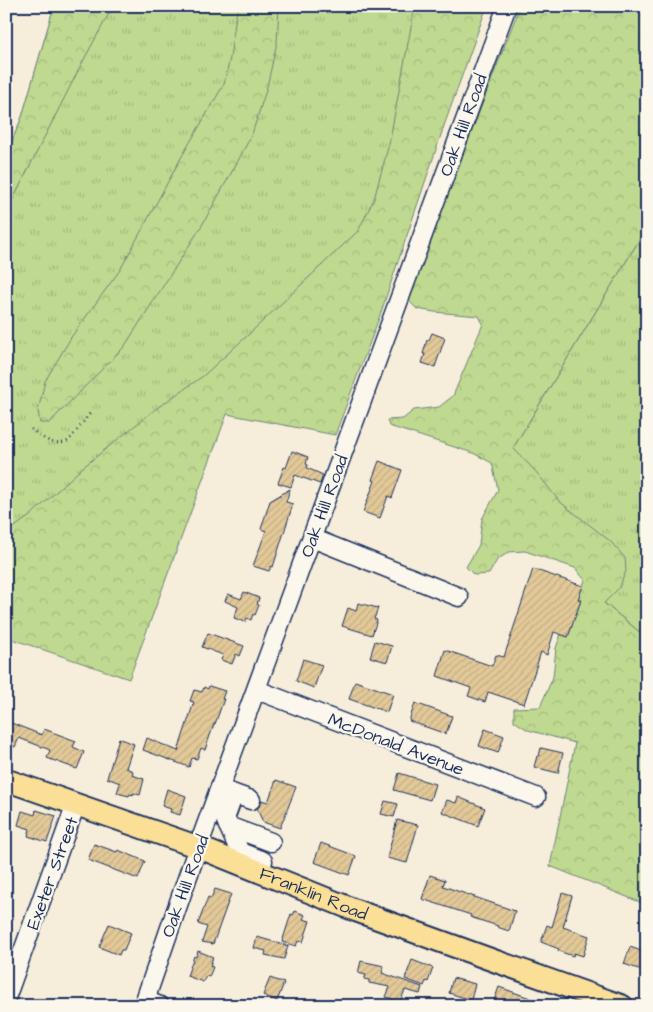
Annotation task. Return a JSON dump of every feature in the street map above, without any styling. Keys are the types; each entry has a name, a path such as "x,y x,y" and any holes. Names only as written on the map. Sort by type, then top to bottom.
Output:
{"main road":[{"name":"Franklin Road","path":"6,780 198,847 238,857 259,872 366,914 599,1002 622,1006"}],"street":[{"name":"Oak Hill Road","path":"149,1004 198,847 222,818 227,791 257,690 507,6"},
{"path":"312,538 459,597"},
{"name":"McDonald Avenue","path":"257,690 536,797"},
{"path":"227,791 251,800"},
{"name":"Exeter Street","path":"6,998 76,804"},
{"path":"222,818 271,842"},
{"path":"222,818 238,857"}],"path":[{"path":"31,429 45,440 58,443 69,440 91,412"}],"green space":[{"path":"54,6 430,6 384,241 6,575 6,155 22,117"},
{"path":"54,6 113,6 6,213 6,155 22,117"},
{"path":"239,6 279,6 277,42 267,87 252,134 201,227 124,347 49,423 40,423 38,411 45,381 72,336 120,270 182,156 224,84"},
{"path":"415,6 487,6 379,318 335,435 227,414 129,679 6,637 6,533 30,516 82,468 157,408 203,376 358,231 374,199 389,144"},
{"path":"520,6 647,6 647,227 513,448 537,473 559,501 610,541 625,558 626,571 619,588 604,603 647,638 647,905 550,866 575,743 528,730 514,721 514,708 540,707 553,677 556,648 561,634 568,637 581,600 578,599 585,580 575,568 525,551 509,552 497,560 489,574 474,575 466,567 479,545 482,519 498,490 492,463 473,453 389,426 387,420 403,419 414,410 439,407 453,396 483,324 479,316 417,309 407,299"},
{"path":"647,227 647,638 604,603 513,448"}],"building":[{"path":"432,333 445,338 435,367 422,363 427,340 429,340"},
{"path":"292,451 308,457 307,468 323,475 320,484 295,475 291,487 278,483"},
{"path":"379,461 402,470 392,498 388,496 380,518 363,512 375,481 372,480"},
{"path":"290,489 286,502 293,504 273,567 271,566 269,571 253,566 266,531 261,529 270,501"},
{"path":"533,569 583,586 578,599 581,600 568,637 554,632 547,655 541,652 524,704 488,692 485,702 468,696 471,688 437,676 445,650 492,666 496,655 504,657"},
{"path":"244,592 259,598 257,604 259,605 255,615 253,614 251,620 247,618 245,622 234,618 238,607 225,601 228,594 241,599"},
{"path":"358,603 378,608 374,619 377,620 372,635 342,626 348,608 356,611"},
{"path":"208,633 244,646 240,656 236,654 232,664 221,660 223,655 202,647"},
{"path":"375,641 392,646 387,662 370,657"},
{"path":"303,659 322,665 314,688 296,681"},
{"path":"355,681 393,694 387,712 349,699"},
{"path":"209,686 225,691 222,699 224,699 205,750 201,748 197,759 192,758 189,767 143,750 147,738 178,751 194,702 190,701 194,690 202,692 204,687 208,689"},
{"path":"415,703 452,716 446,734 409,721"},
{"path":"6,721 42,735 44,729 76,741 73,747 84,752 77,769 47,758 50,750 19,738 15,747 6,743"},
{"path":"485,729 504,736 498,753 479,746"},
{"path":"119,738 134,744 126,768 133,771 132,775 144,779 140,795 133,793 133,795 130,794 129,796 117,793 120,783 107,778"},
{"path":"541,748 563,753 558,773 534,767"},
{"path":"399,773 435,784 430,800 394,790"},
{"path":"276,780 296,787 280,828 263,822 257,809 261,804 261,800 268,802"},
{"path":"167,789 186,796 180,815 170,812 171,809 162,806"},
{"path":"458,797 485,808 478,826 442,812 447,800 456,803"},
{"path":"385,801 398,804 394,817 381,814"},
{"path":"36,810 56,816 47,842 28,836 30,829 18,825 22,811 35,815"},
{"path":"397,820 418,825 407,863 387,858"},
{"path":"321,843 356,856 349,875 314,862"},
{"path":"94,844 117,852 118,850 145,861 138,879 88,860"},
{"path":"430,875 445,880 443,886 515,911 509,931 470,917 471,915 422,899"},
{"path":"215,889 231,894 213,944 202,942 207,927 198,924 208,897 211,898"},
{"path":"562,893 572,896 563,927 589,936 583,956 574,953 573,956 558,951 559,949 541,942 547,925 552,927"},
{"path":"295,911 305,915 303,919 310,921 303,942 298,941 296,946 282,942 291,914 293,915"},
{"path":"109,924 131,933 124,950 121,950 119,955 99,947"},
{"path":"257,937 288,946 284,959 265,955 266,951 254,948"},
{"path":"630,947 647,953 647,972 624,964"},
{"path":"198,951 213,957 210,966 213,967 209,977 206,976 203,982 187,976 194,956 196,957"},
{"path":"412,960 433,968 428,982 426,981 424,986 405,979"},
{"path":"361,961 384,966 382,973 422,987 420,994 405,990 400,1002 386,997 390,987 369,983 369,980 364,979 366,975 358,973"},
{"path":"270,978 284,983 277,1001 263,995"},
{"path":"453,978 475,984 471,1000 449,993"},
{"path":"499,987 547,1004 546,1006 492,1006"}]}
